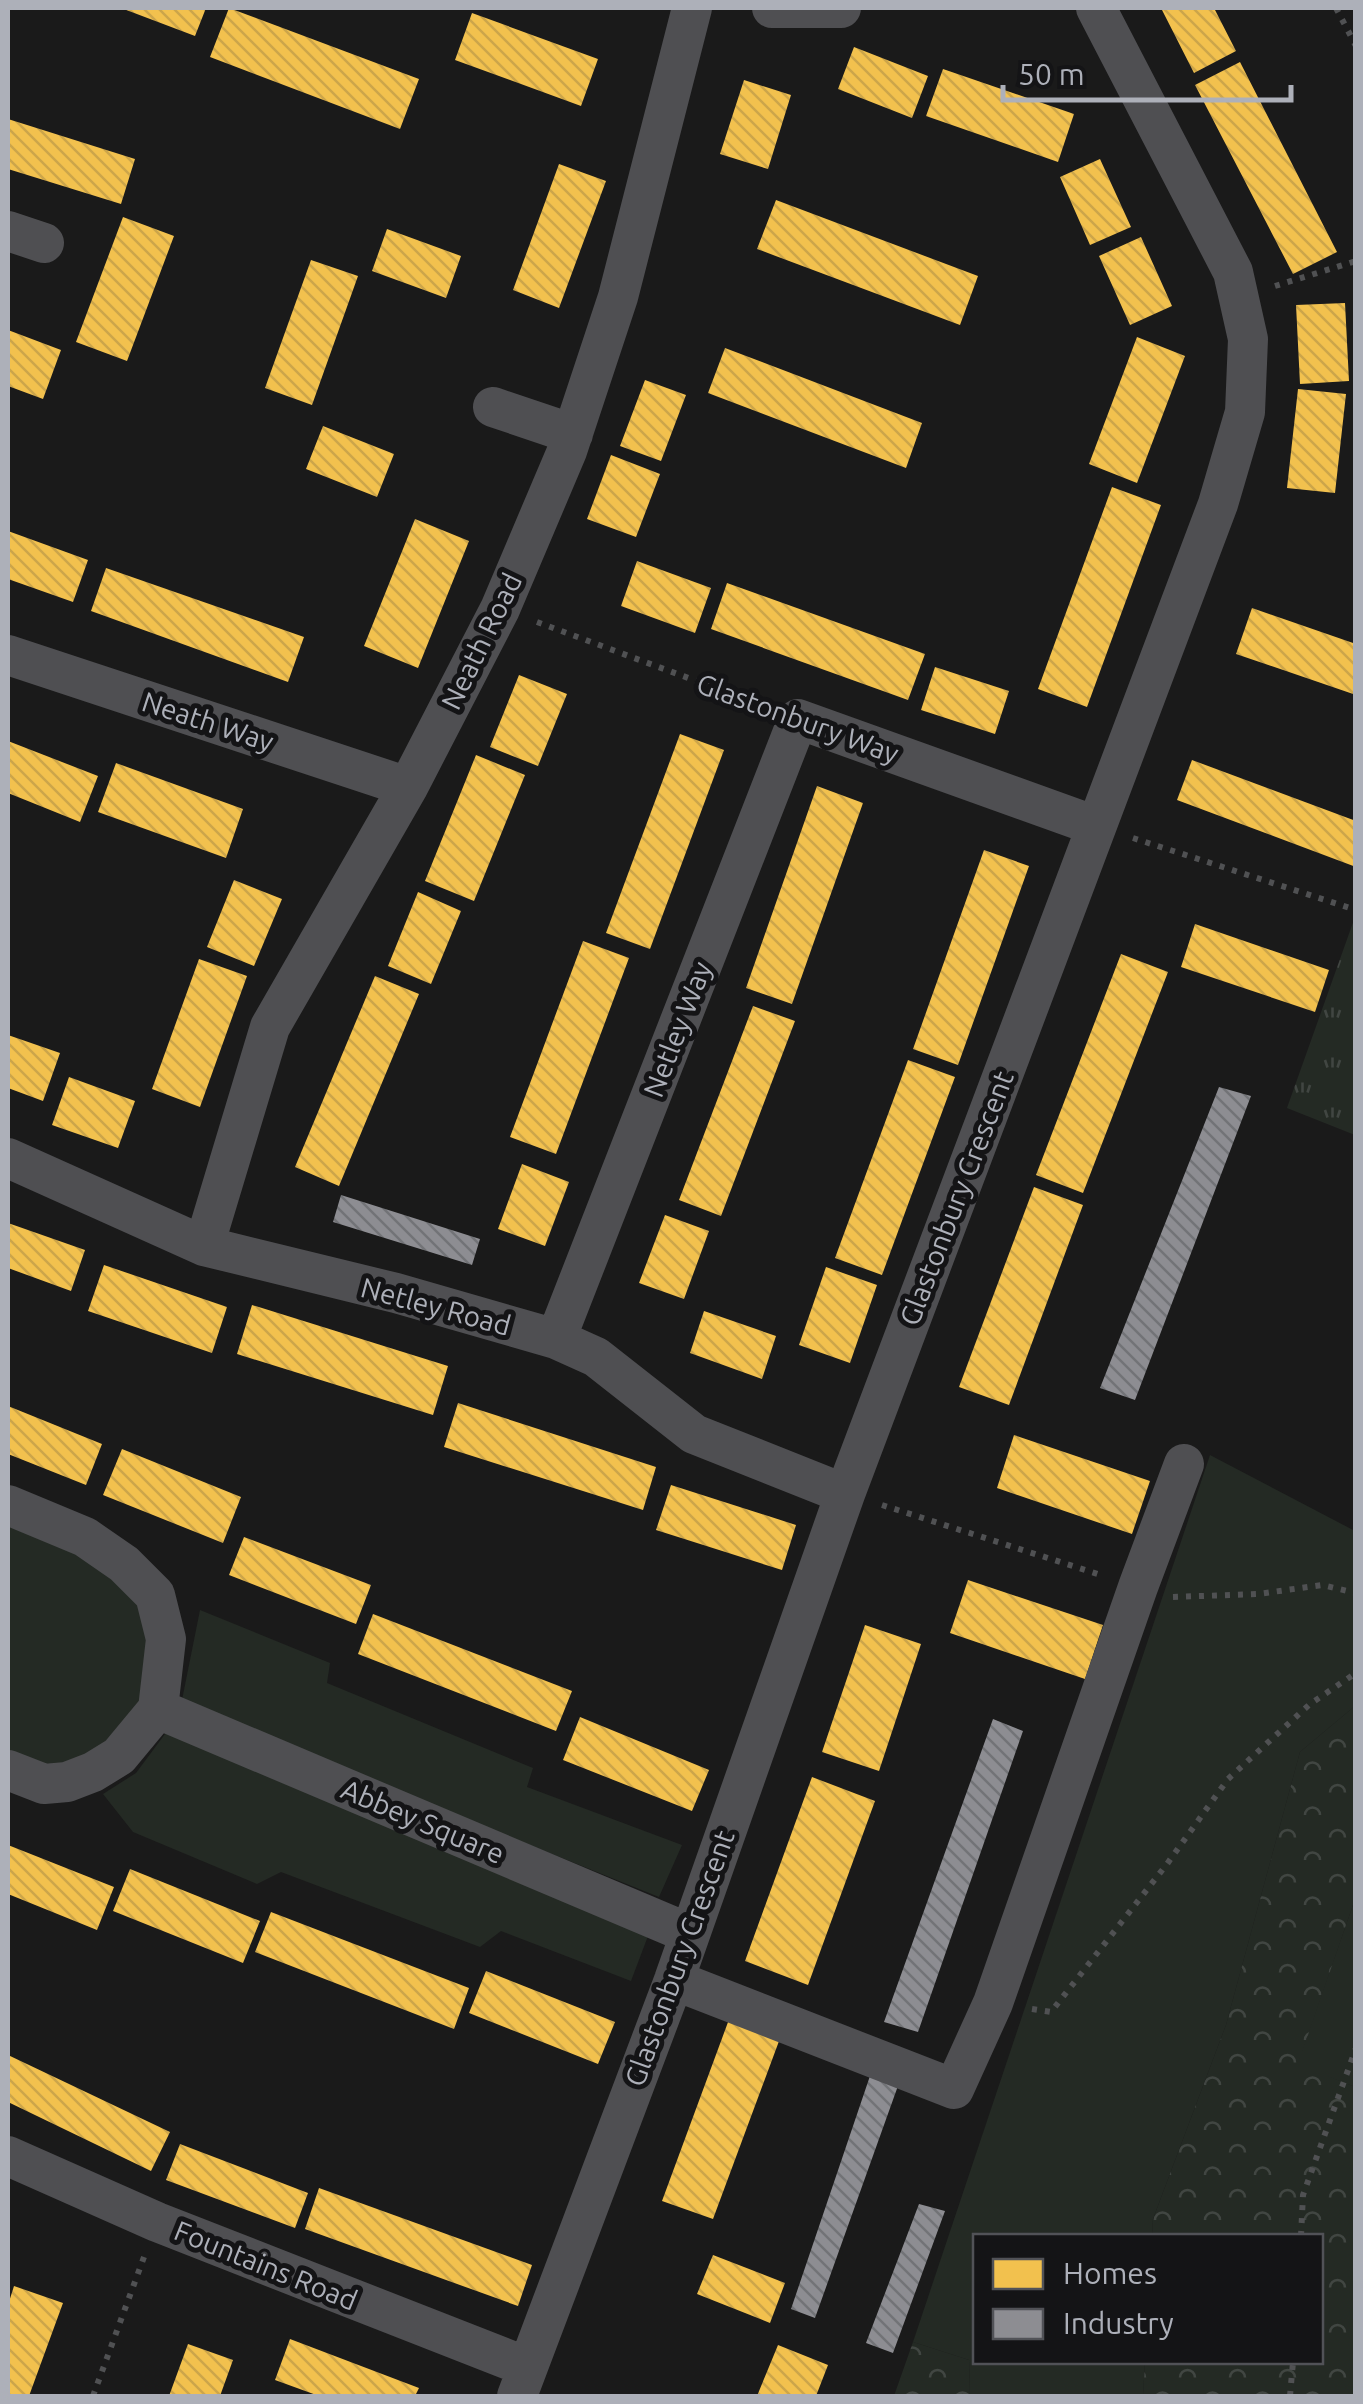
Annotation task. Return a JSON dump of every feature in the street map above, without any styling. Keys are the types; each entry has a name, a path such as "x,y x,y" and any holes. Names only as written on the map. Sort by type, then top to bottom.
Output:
{"street":[{"name":"Neath Road","path":"204,1246 270,1027 408,786 500,609 572,434 618,297 692,8"},
{"path":"772,8 840,8"},
{"name":"Glastonbury Crescent","path":"522,2382 674,1980 845,1494 1218,504 1246,412 1248,339 1233,272 1096,8"},
{"path":"493,407 572,434"},
{"name":"Neath Way","path":"8,655 408,786"},
{"name":"Glastonbury Way","path":"798,718 1096,826"},
{"name":"Netley Way","path":"556,1339 798,718"},
{"name":"Netley Road","path":"8,1158 204,1246 556,1339 596,1357 694,1434 845,1494"},
{"path":"674,1980 954,2089 994,2003 1156,1592 1184,1464"},
{"path":"8,1505 85,1537 124,1564 154,1595 166,1639 158,1709 120,1756 67,1782 44,1784 8,1770"},
{"name":"Abbey Square","path":"158,1709 688,1934"},
{"name":"Fountains Road","path":"8,2156 522,2382"}],"path":[{"path":"1336,8 1356,46"},
{"path":"1239,297 1356,262"},
{"name":"Glastonbury Way","path":"500,609 798,718"},
{"path":"1096,826 1356,910"},
{"path":"845,1494 1156,1592 1258,1594 1322,1585 1356,1593"},
{"path":"994,2003 1051,2012 1228,1779 1310,1704 1356,1672"},
{"path":"1301,2234 1303,2195 1356,2048"},
{"path":"94,2396 157,2222"},
{"path":"1290,2396 1293,2364"}],"green space":[{"path":"1355,917 1355,1135 1287,1108"},
{"path":"1210,1455 1355,1531 1355,1706 1300,1752 1226,2025 1153,2219 1152,2234 973,2234 973,2364 1145,2364 1143,2396 970,2396 969,2360 913,2342"},
{"path":"8,1517 81,1547 144,1598 154,1646 143,1700 89,1760 45,1768 8,1753"},
{"path":"200,1610 330,1663 327,1683 533,1768 527,1787 682,1845 659,1897 181,1705"},
{"path":"1355,1706 1355,1899 1298,2064 1355,2087 1355,2396 1143,2396 1145,2364 1323,2364 1323,2234 1152,2234 1153,2219 1226,2025 1300,1752"},
{"path":"168,1730 648,1936 631,1981 501,1931 480,1947 281,1872 257,1884 133,1832 103,1794 136,1773"},
{"path":"1355,1899 1355,2087 1297,2065"},
{"path":"913,2342 969,2360 970,2396 894,2396"}],"building: Homes":[{"path":"121,8 206,8 195,36"},
{"path":"229,8 419,79 400,129 210,57"},
{"path":"1161,8 1214,8 1236,51 1194,73"},
{"path":"472,13 598,59 581,106 455,60"},
{"path":"854,47 928,76 912,118 838,89"},
{"path":"1240,62 1337,252 1293,274 1195,85"},
{"path":"943,69 1074,114 1058,162 926,116"},
{"path":"744,80 791,95 768,169 720,154"},
{"path":"8,119 135,159 121,204 8,169"},
{"path":"1100,159 1131,227 1090,245 1060,177"},
{"path":"559,164 606,181 559,308 513,290"},
{"path":"776,200 978,276 960,325 757,249"},
{"path":"123,217 174,236 127,361 76,342"},
{"path":"387,229 461,256 446,298 372,271"},
{"path":"1141,237 1172,306 1130,325 1099,256"},
{"path":"311,260 358,276 312,405 265,388"},
{"path":"1345,303 1349,381 1300,384 1296,305"},
{"path":"8,330 61,350 43,399 8,386"},
{"path":"1137,337 1185,356 1137,483 1089,464"},
{"path":"725,348 922,423 906,468 708,393"},
{"path":"645,380 686,395 661,461 620,446"},
{"path":"1298,389 1346,394 1335,493 1287,488"},
{"path":"323,426 394,454 377,497 306,469"},
{"path":"611,455 660,474 636,537 587,519"},
{"path":"1112,487 1161,505 1087,707 1038,689"},
{"path":"415,519 469,541 418,668 364,646"},
{"path":"8,531 88,560 73,602 8,579"},
{"path":"637,561 711,588 695,633 621,606"},
{"path":"106,568 304,637 288,682 91,611"},
{"path":"727,583 925,654 908,700 711,629"},
{"path":"1252,608 1356,644 1356,695 1236,654"},
{"path":"935,667 1009,691 995,734 921,710"},
{"path":"519,675 567,694 538,766 490,747"},
{"path":"680,734 724,750 650,949 606,933"},
{"path":"8,741 98,776 80,822 8,793"},
{"path":"476,755 525,775 474,901 425,881"},
{"path":"1192,760 1356,821 1356,867 1177,800"},
{"path":"116,763 243,809 226,858 98,812"},
{"path":"817,786 863,803 792,1004 746,988"},
{"path":"984,850 1029,866 958,1065 913,1049"},
{"path":"234,880 282,899 254,966 207,947"},
{"path":"418,892 461,911 431,984 388,966"},
{"path":"1195,924 1329,970 1315,1012 1181,967"},
{"path":"583,941 629,958 556,1154 510,1137"},
{"path":"1121,954 1168,972 1083,1193 1036,1175"},
{"path":"199,959 247,976 200,1107 152,1089"},
{"path":"375,976 419,994 339,1186 295,1167"},
{"path":"753,1006 795,1021 721,1216 679,1200"},
{"path":"8,1035 60,1053 43,1101 8,1088"},
{"path":"908,1060 955,1077 882,1275 835,1258"},
{"path":"69,1077 135,1101 118,1148 52,1125"},
{"path":"522,1164 569,1182 545,1246 498,1229"},
{"path":"1034,1187 1083,1205 1009,1405 959,1387"},
{"path":"665,1215 709,1231 684,1299 639,1283"},
{"path":"8,1223 85,1250 71,1291 8,1268"},
{"path":"104,1265 227,1307 212,1353 88,1311"},
{"path":"826,1267 877,1285 850,1363 799,1345"},
{"path":"252,1305 448,1366 433,1415 237,1354"},
{"path":"704,1311 776,1336 762,1379 690,1353"},
{"path":"458,1403 656,1467 643,1510 444,1447"},
{"path":"8,1406 102,1444 86,1485 8,1454"},
{"path":"1014,1435 1150,1481 1132,1534 997,1488"},
{"path":"122,1449 241,1497 223,1543 103,1495"},
{"path":"671,1485 796,1525 782,1570 656,1530"},
{"path":"244,1537 371,1585 356,1624 229,1575"},
{"path":"968,1580 1103,1625 1085,1679 950,1633"},
{"path":"373,1614 572,1691 556,1731 358,1654"},
{"path":"865,1625 921,1644 879,1771 822,1752"},
{"path":"580,1717 709,1770 692,1811 563,1760"},
{"path":"812,1777 875,1801 808,1985 745,1961"},
{"path":"8,1845 114,1887 97,1930 8,1894"},
{"path":"130,1869 260,1921 243,1963 113,1911"},
{"path":"271,1912 469,1988 454,2029 255,1952"},
{"path":"486,1971 615,2022 598,2064 469,2013"},
{"path":"731,2014 782,2033 713,2219 662,2201"},
{"path":"8,2055 170,2132 151,2171 8,2102"},
{"path":"180,2144 308,2193 295,2228 166,2180"},
{"path":"319,2188 532,2265 518,2306 305,2229"},
{"path":"713,2255 785,2283 770,2323 697,2294"},
{"path":"14,2286 63,2303 29,2396 8,2396 8,2305"},
{"path":"290,2339 419,2388 415,2396 319,2396 275,2380"},
{"path":"188,2344 233,2360 220,2396 169,2396"},
{"path":"778,2345 828,2365 816,2396 757,2396"}],"building: Industry":[{"path":"1219,1087 1251,1096 1135,1400 1100,1388"},
{"path":"341,1195 480,1239 472,1265 333,1222"},
{"path":"993,1719 1023,1731 918,2032 884,2022"},
{"path":"872,2070 899,2083 815,2318 791,2309"},
{"path":"919,2204 945,2211 893,2353 866,2343"}]}
